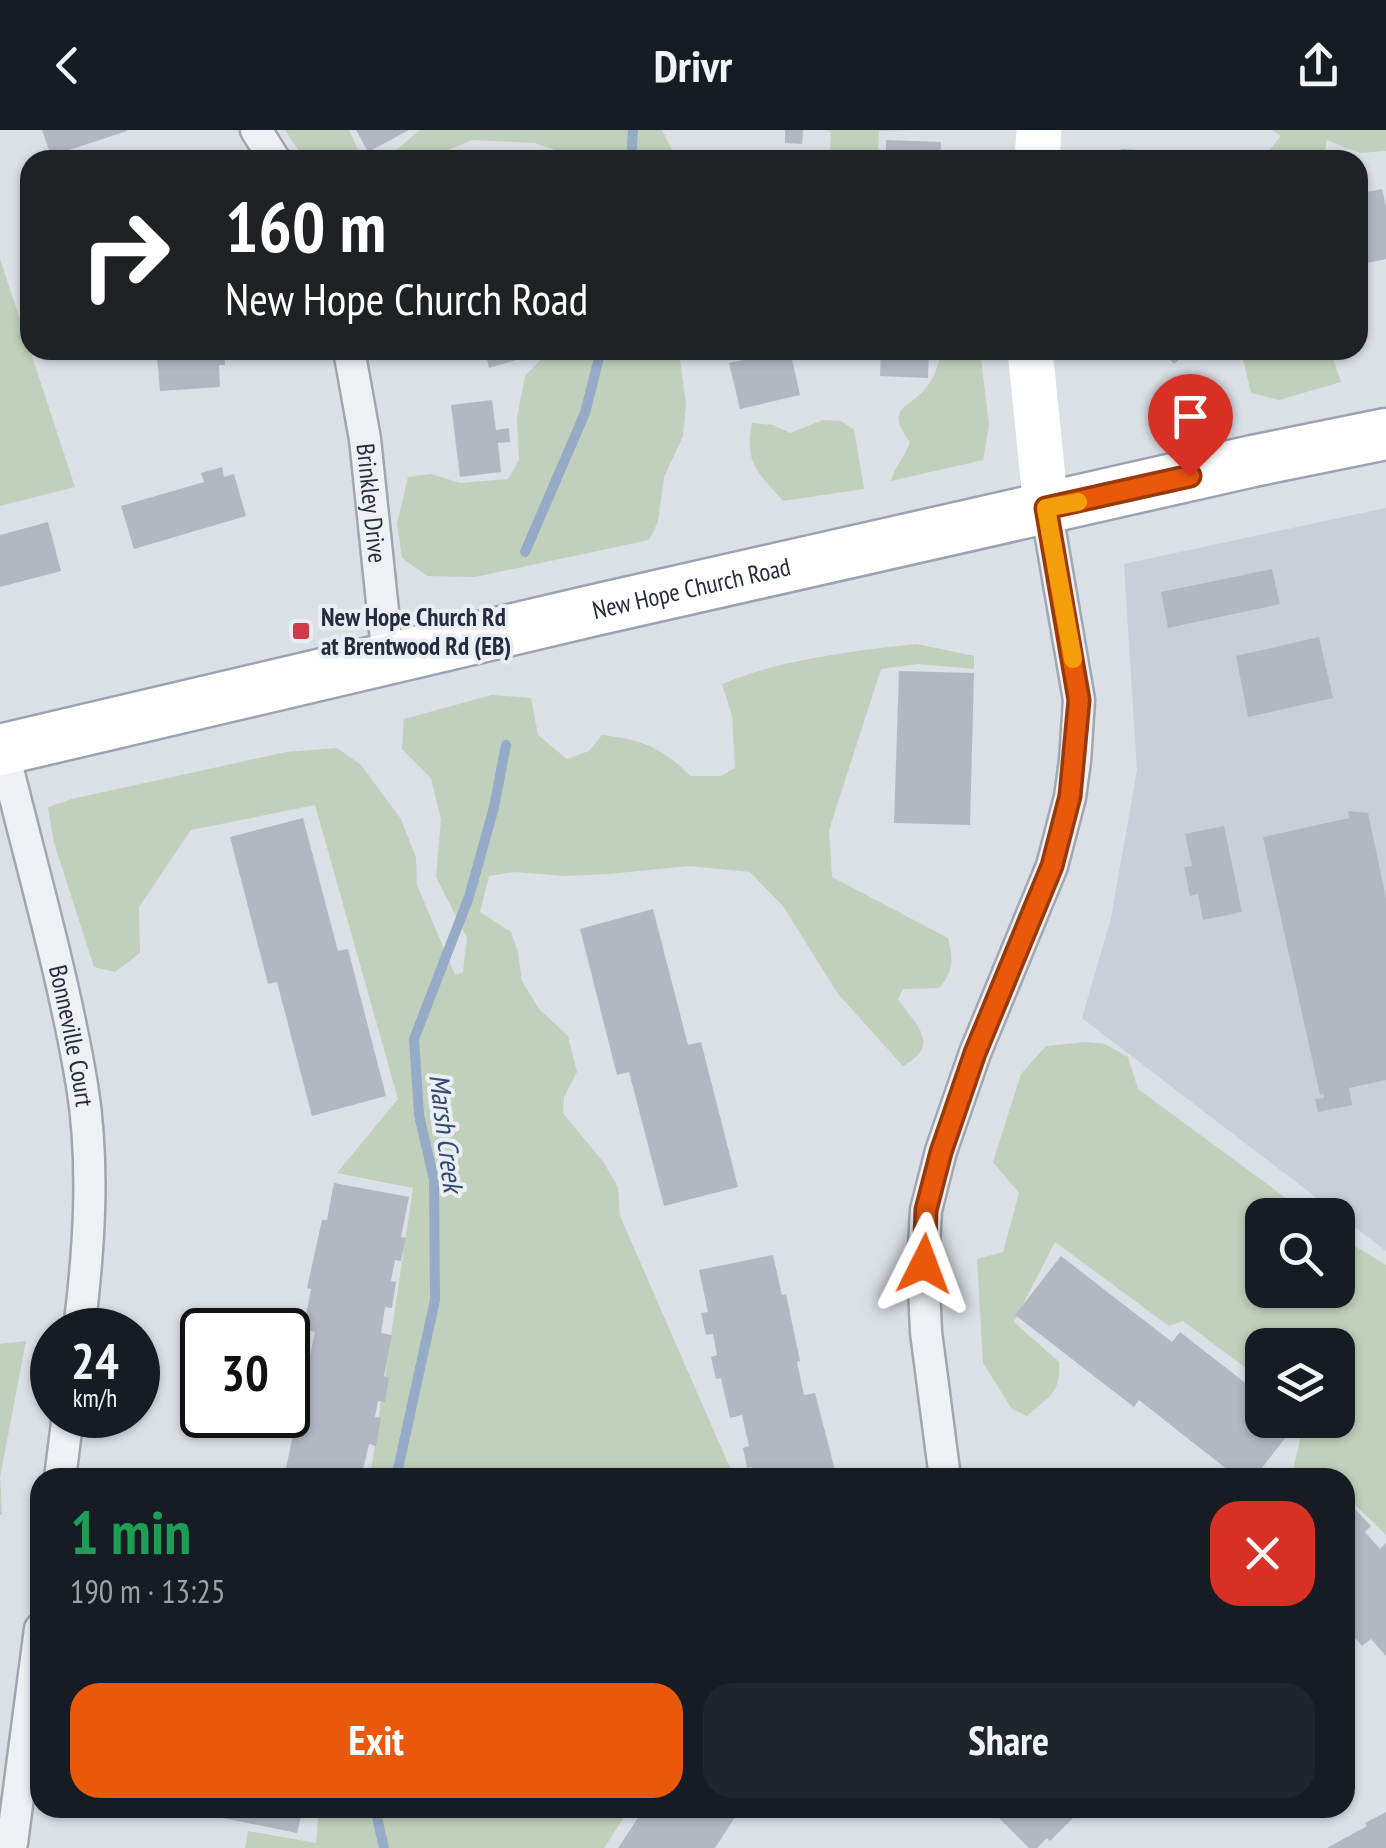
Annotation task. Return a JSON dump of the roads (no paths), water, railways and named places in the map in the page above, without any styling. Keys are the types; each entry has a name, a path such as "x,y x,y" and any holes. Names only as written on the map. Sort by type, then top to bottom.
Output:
{"main road":[{"name":"New Hope Church Road","path":"1,750 1046,508 1386,434"}],"street":[{"name":"Brinkley Drive","path":"351,360 365,439 388,659"},
{"path":"945,1468 926,1332 926,1210 975,1053 1052,866 1075,761 1079,700 1046,508 1031,360"},
{"name":"Bonneville Court","path":"1,750 58,973 82,1088 88,1248 81,1308"},
{"path":"61,1468 65,1438"},
{"path":"12,1843 30,1705"}],"waterway":[{"name":"Marsh Creek","path":"632,150 633,130"},
{"name":"Marsh Creek","path":"525,552 585,413 598,360"},
{"name":"Marsh Creek","path":"398,1468 435,1300 434,1180 419,1115 414,1039 469,897 494,807 506,745"},
{"name":"Marsh Creek","path":"377,1818 384,1848"}],"place":[{"name":"New Hope Church Rd at Brentwood Rd (EB)","path":"301,631"}]}
